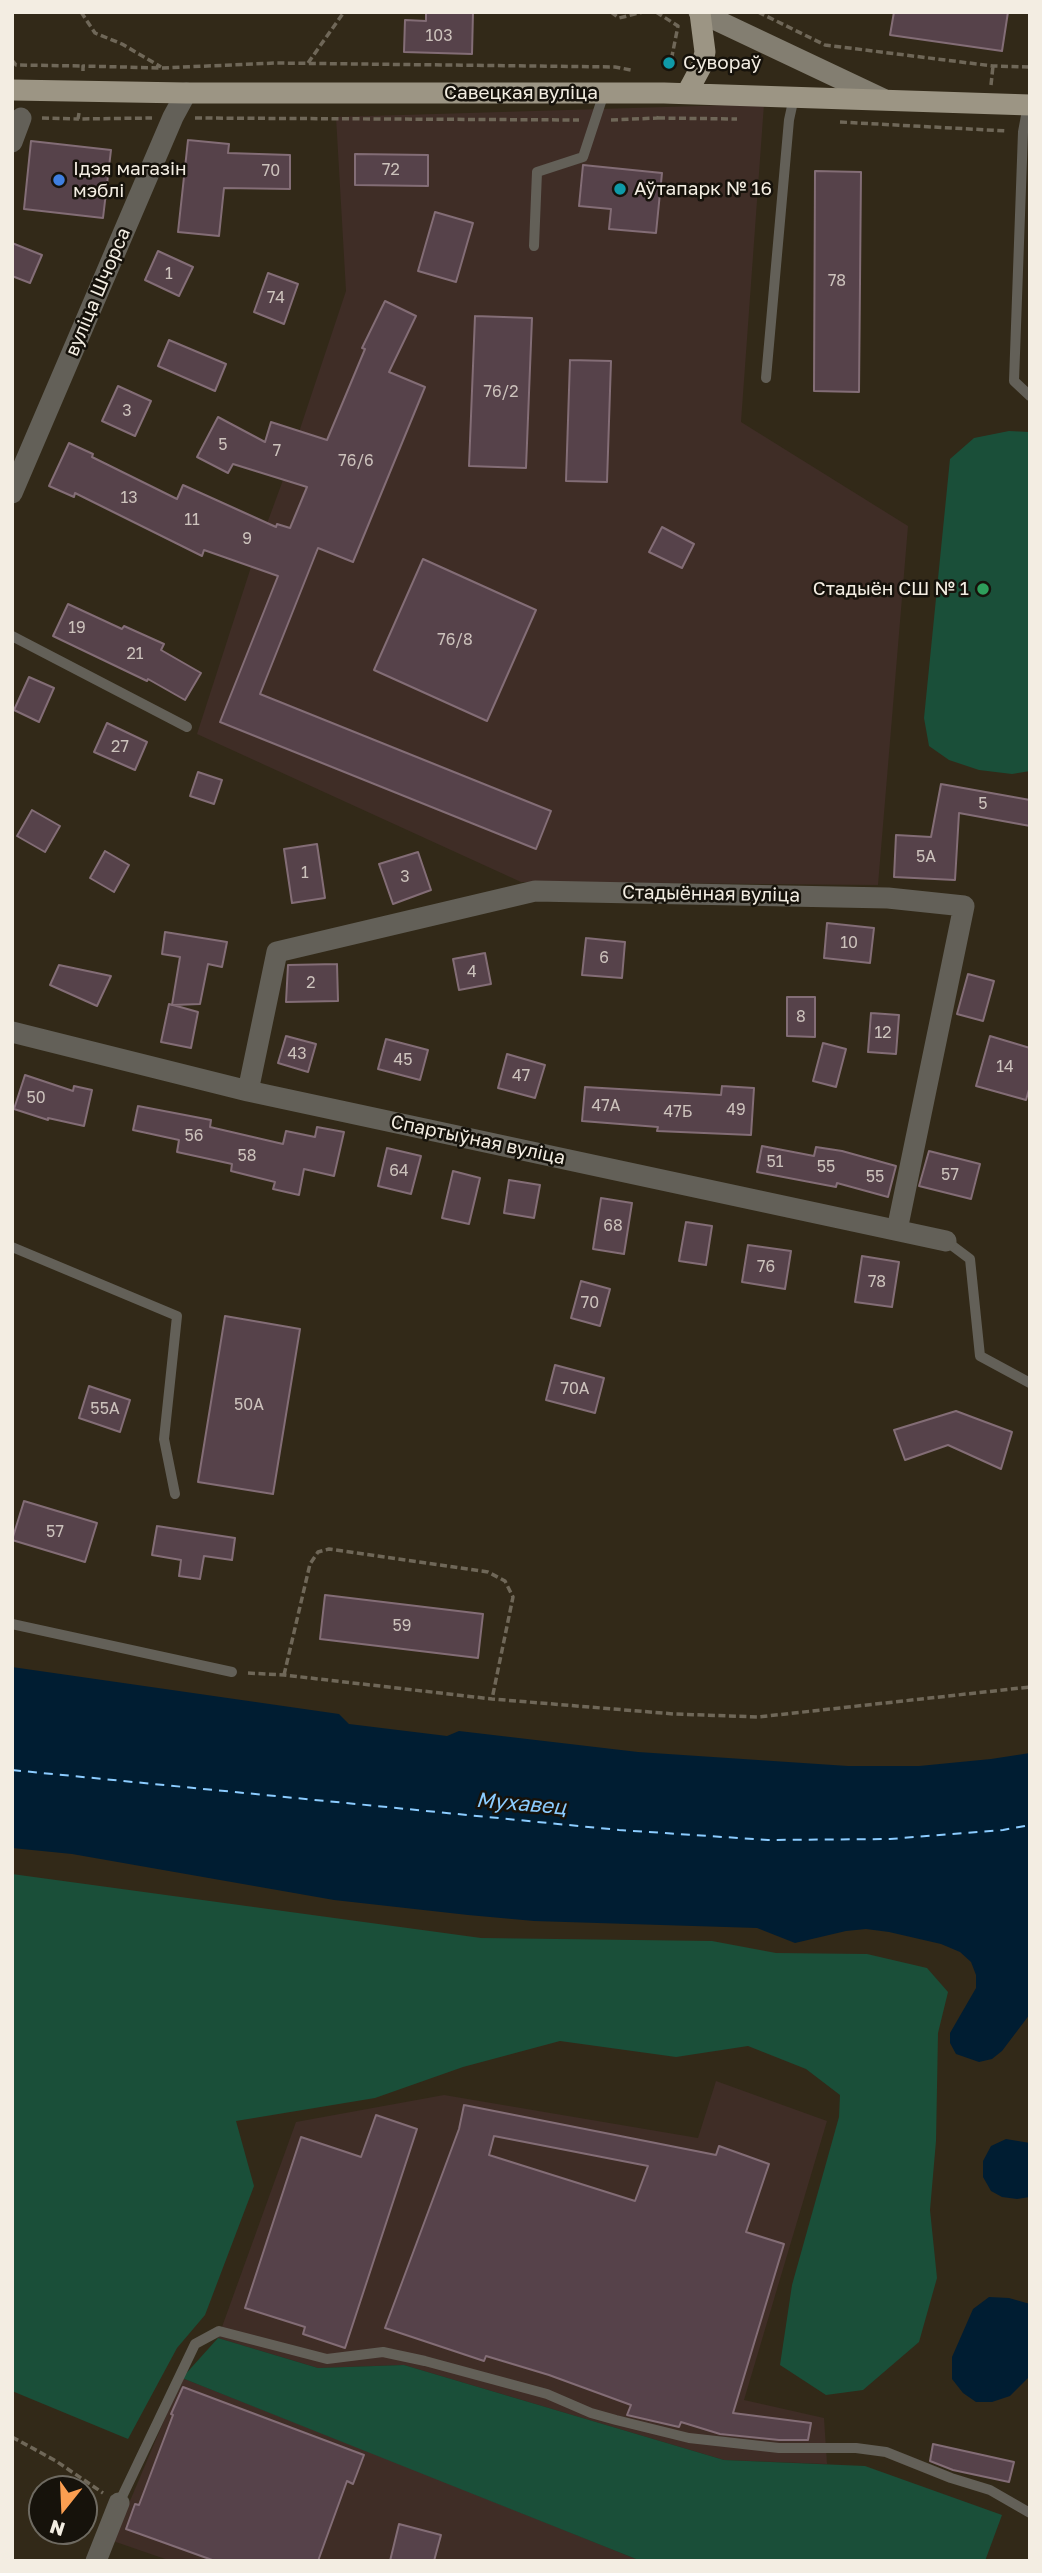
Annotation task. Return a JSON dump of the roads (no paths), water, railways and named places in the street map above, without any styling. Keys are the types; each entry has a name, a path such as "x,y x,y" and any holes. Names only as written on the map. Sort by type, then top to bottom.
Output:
{"main road":[{"path":"687,93 702,65 705,52 699,13"},
{"path":"699,13 883,99"},
{"name":"Савецкая вуліца","path":"12,90 187,93 687,93 1029,105"}],"street":[{"name":"вуліца Шчорса","path":"12,493 173,117 187,93"},
{"path":"12,142 21,118"},
{"name":"Стадыённая вуліца","path":"248,1091 277,952 536,891 888,898 964,906 897,1230"},
{"name":"Спартыўная вуліца","path":"12,1032 248,1091 946,1241"},
{"path":"96,2561 119,2503"}],"lane":[{"path":"534,246 537,172 583,157 604,93"},
{"path":"766,378 793,97"},
{"path":"1029,105 1023,132 1014,381 1030,396"},
{"path":"12,636 187,727"},
{"path":"946,1241 970,1259 980,1356 1030,1383"},
{"path":"12,1247 177,1317 164,1439 175,1494"},
{"path":"12,1624 232,1672"},
{"path":"119,2503 195,2344 219,2331 327,2359 383,2352 425,2361 547,2394 591,2413 689,2438 779,2448 856,2448 886,2452 951,2478 990,2490 1030,2513"}],"water":[{"name":"Мухавец","path":"12,1667 339,1714 349,1724 447,1736 459,1731 638,1752 848,1766 919,1766 1030,1753 1030,2014 1002,2051 992,2059 979,2062 956,2054 950,2043 950,2033 976,1988 976,1975 971,1962 960,1952 941,1944 889,1932 866,1929 846,1931 795,1943 757,1928 534,1921 468,1915 334,1900 72,1854 12,1848"},
{"path":"1006,2139 1030,2143 1030,2197 1002,2197 991,2191 983,2177 983,2161 991,2146"},
{"path":"989,2297 1009,2298 1030,2304 1030,2376 1010,2396 992,2402 976,2402 963,2393 952,2379 952,2357 973,2309"}],"place":[{"name":"Сувораў","path":"669,63"},
{"name":"Ідэя магазін мэблі","path":"59,180"},
{"name":"Аўтапарк № 16","path":"620,189"},
{"name":"Стадыён СШ № 1","path":"983,589"}]}
